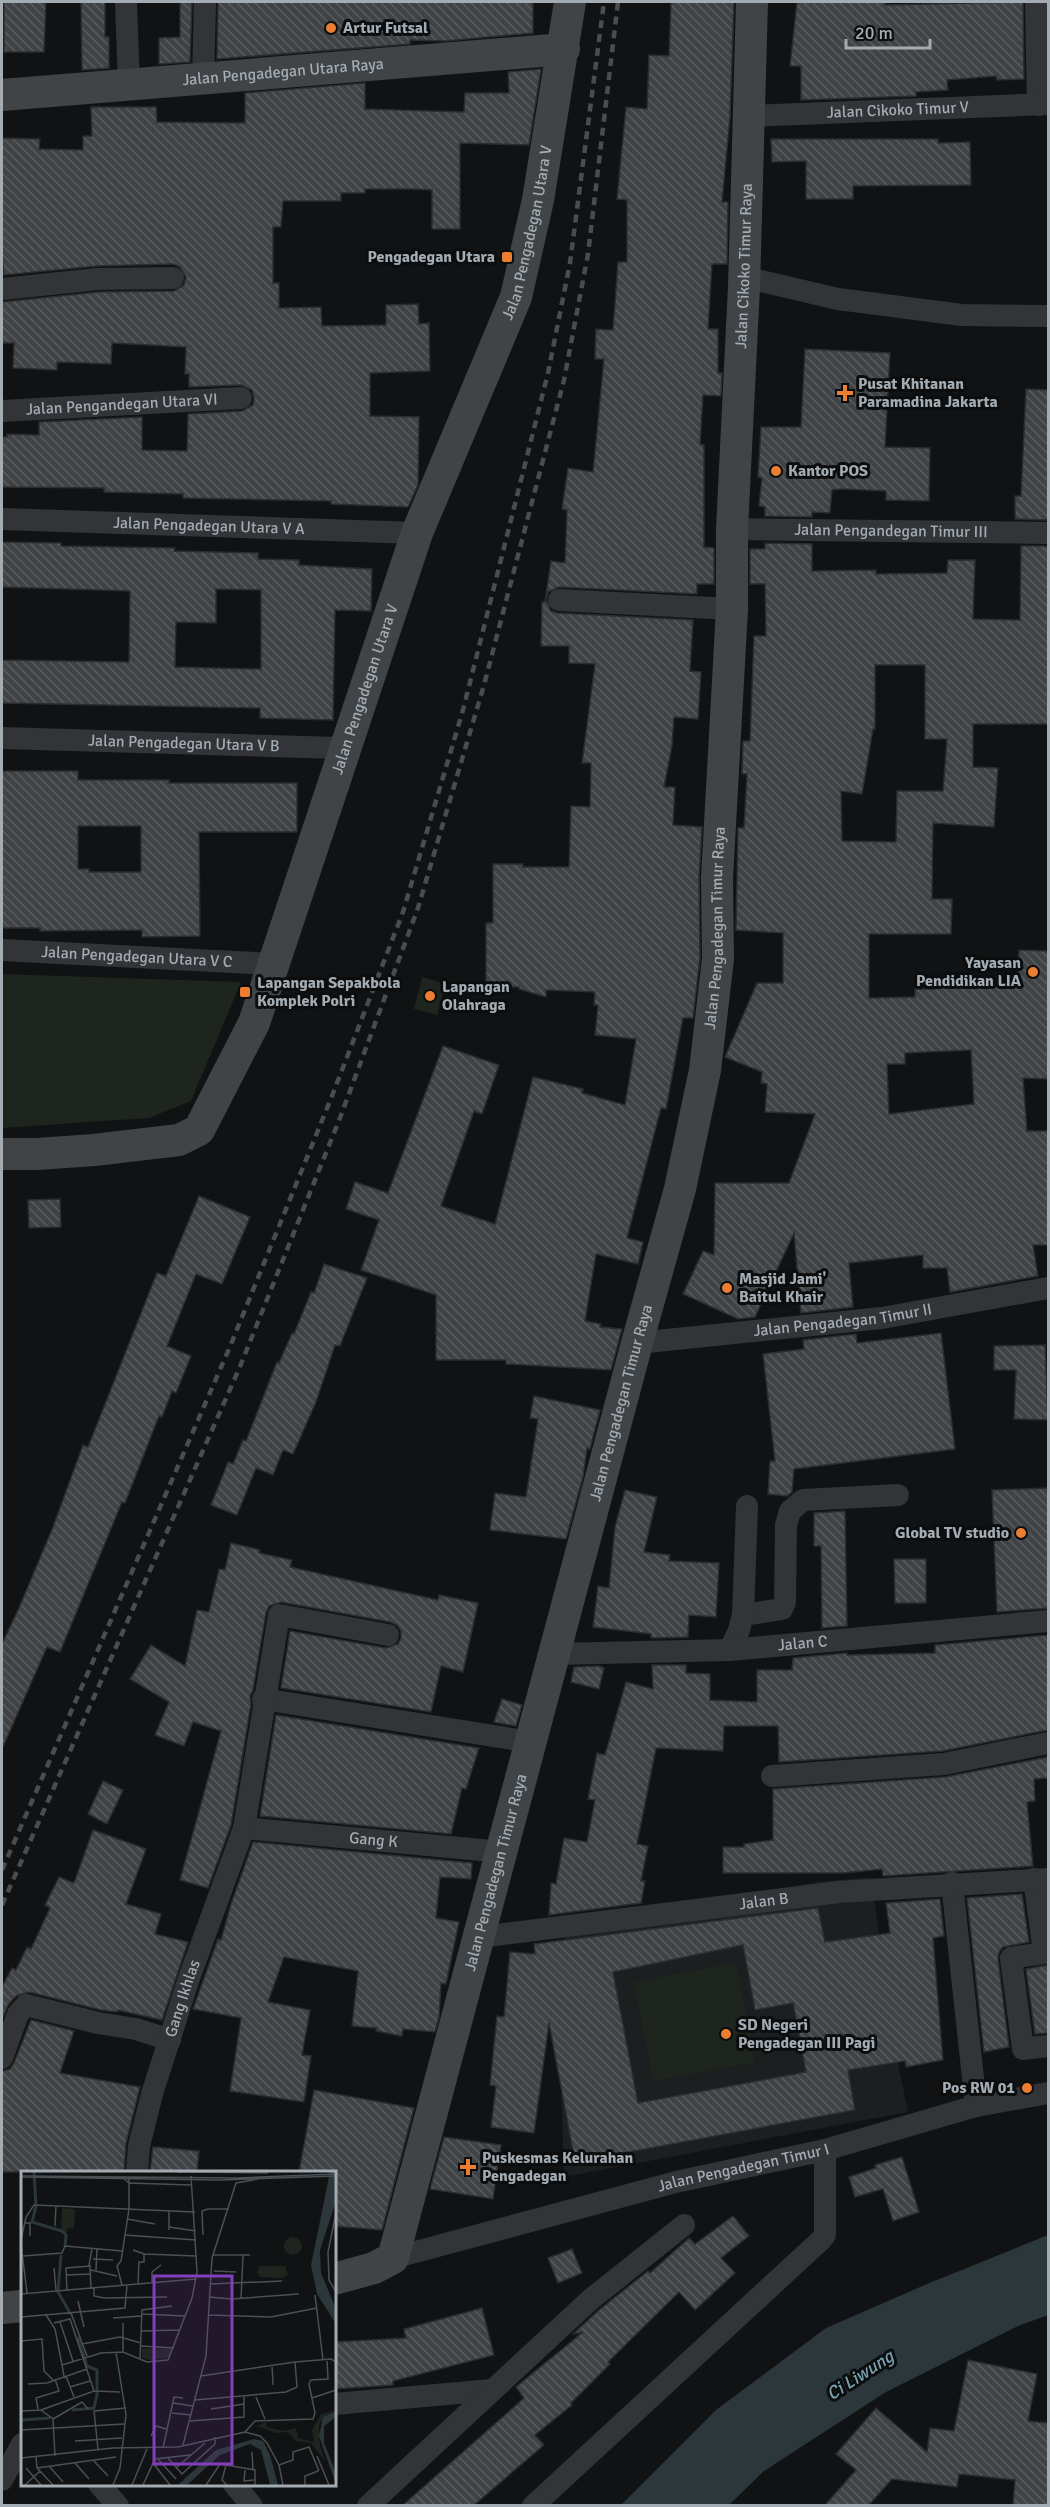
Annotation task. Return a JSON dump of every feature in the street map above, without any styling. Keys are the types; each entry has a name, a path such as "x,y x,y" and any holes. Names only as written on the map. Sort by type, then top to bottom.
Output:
{"street":[{"path":"126,2 129,85"},
{"path":"203,79 205,2"},
{"path":"564,49 570,2"},
{"name":"Jalan Cikoko Timur Raya","path":"732,529 744,277 752,2"},
{"path":"1036,2 1043,105"},
{"name":"Jalan Pengadegan Utara Raya","path":"2,95 564,49"},
{"name":"Jalan Pengadegan Utara V","path":"2,1154 38,1154 154,1145 179,1140 199,1130 254,1023 417,533 516,297 538,200 564,49"},
{"name":"Jalan Cikoko Timur V","path":"748,116 1043,105"},
{"path":"744,277 838,299 962,315 1048,316"},
{"path":"2,289 98,279 173,278"},
{"name":"Jalan Pengandegan Utara VI","path":"2,411 241,398"},
{"name":"Jalan Pengadegan Utara V A","path":"2,519 417,533"},
{"name":"Jalan Pengandegan Timur III","path":"732,529 1048,533"},
{"name":"Jalan Pengadegan Timur Raya","path":"393,2259 637,1342 680,1189 705,1070 718,959 717,879 732,609 732,529"},
{"path":"559,600 732,609"},
{"name":"Jalan Pengadegan Utara V B","path":"2,738 338,747 354,724"},
{"name":"Jalan Pengadegan Utara V C","path":"2,950 273,964"},
{"name":"Jalan Pengadegan Timur II","path":"637,1342 882,1318 1048,1288"},
{"path":"743,1615 782,1609 785,1602 786,1525 790,1511 803,1500 898,1495"},
{"path":"729,1650 739,1630 743,1615 747,1506"},
{"name":"Gang Ikhlas","path":"137,2171 144,2121 188,1981 244,1828 263,1699 279,1614 388,1635"},
{"name":"Jalan C","path":"555,1654 729,1650 1048,1622"},
{"path":"263,1699 531,1742"},
{"path":"772,1776 944,1764 1048,1743"},
{"name":"Gang K","path":"244,1828 503,1852"},
{"path":"1041,1879 1044,1953 1011,1958 1023,2049 1048,2046"},
{"name":"Jalan B","path":"480,1937 839,1892 1041,1879"},
{"path":"952,1883 976,2106"},
{"path":"2,2058 18,2014 26,2005 98,2024 135,2029 170,2040"},
{"name":"Jalan Pengadegan Timur I","path":"336,2278 374,2268 393,2259 676,2182 825,2150 976,2106 1048,2093"},
{"path":"533,2505 822,2239 825,2235 825,2150"},
{"path":"368,2505 590,2300 684,2224"},
{"path":"2,2308 21,2306"},
{"path":"336,2404 492,2390"},
{"path":"2,2480 21,2446"},
{"path":"101,2486 118,2505"},
{"path":"236,2486 252,2505"}],"shaded area":[{"path":"2,974 241,982 191,1101 149,1118 2,1128"},
{"name":"Lapangan Olahraga","path":"422,977 446,984 437,1015 414,1009"},
{"name":"SD Negeri Pengadegan III Pagi","path":"871,1877 896,2053 908,2112 564,2177 559,2015 565,1933 818,1882"},
{"path":"736,1963 755,2062 653,2081 634,1982"}],"water":[{"name":"Ci Liwung","path":"1048,2235 1048,2315 1018,2326 886,2392 764,2471 729,2505 621,2505 716,2410 826,2328"}],"building":[{"path":"4,2 46,2 44,52 4,52"},
{"path":"81,2 105,2 105,37 109,37 109,68 82,70"},
{"path":"180,2 192,2 190,62 159,64 159,38 180,37"},
{"path":"218,2 533,2 533,33 445,41 410,40 410,44 217,59"},
{"path":"671,2 734,2 730,117 722,202 728,202 727,264 712,264 708,329 718,329 718,373 722,373 721,396 703,395 700,444 704,445 704,547 714,548 714,584 697,584 697,594 559,587 548,592 546,600 551,611 558,613 693,620 690,671 701,672 698,719 674,717 672,746 664,787 675,787 673,825 702,827 699,878 700,958 693,1018 683,1018 666,1109 661,1108 627,1238 643,1242 638,1264 596,1254 585,1321 601,1324 600,1327 622,1329 611,1370 506,1364 506,1360 436,1360 436,1295 361,1270 379,1220 346,1209 355,1182 388,1193 443,1046 499,1065 482,1114 474,1111 441,1206 495,1224 533,1077 583,1089 582,1093 625,1105 636,1039 595,1035 598,1005 594,1005 595,992 546,990 546,997 519,989 519,987 486,987 486,923 493,923 493,864 523,864 523,867 569,867 571,806 590,807 591,763 582,763 595,664 569,663 569,646 541,646 542,602 545,602 551,561 565,563 567,510 562,509 568,468 593,472 604,359 595,359 596,329 613,330 618,262 627,262 627,200 617,199 626,107 647,109 649,55 669,56"},
{"path":"797,2 885,2 885,5 1023,2 1024,79 997,80 996,76 947,80 948,90 916,92 916,96 801,100 801,66 790,66"},
{"path":"541,69 529,145 460,143 460,229 432,229 432,190 412,189 365,189 365,193 341,193 341,201 283,201 281,227 273,227 273,283 279,283 279,308 321,307 322,326 386,325 386,305 418,304 419,324 429,323 430,371 370,373 370,416 419,417 418,485 408,507 331,504 331,501 183,498 183,494 104,492 104,488 2,487 2,437 7,437 7,434 39,435 39,422 142,417 142,450 187,451 188,414 242,411 253,405 254,398 252,390 241,385 189,387 189,374 185,374 186,347 112,343 111,364 57,362 57,370 13,368 14,343 2,343 2,302 99,292 174,291 184,285 186,277 180,267 173,264 97,266 4,275 2,138 40,139 39,149 83,150 83,136 92,136 91,107 156,107 157,122 245,123 245,93 365,83 365,109 464,112 465,93 509,93 508,72"},
{"path":"771,139 938,139 938,143 970,142 971,185 853,186 853,199 806,199 806,161 772,162"},
{"path":"805,349 890,353 885,447 930,448 929,501 886,500 886,491 842,489 832,490 830,513 812,512 812,517 765,516 765,507 759,506 762,478 758,477 761,427 801,427"},
{"path":"1026,389 1048,390 1048,520 1015,519 1015,496 1021,496"},
{"path":"2,542 258,553 258,559 299,560 299,565 372,569 371,611 335,610 333,720 260,718 260,708 2,703 2,660 129,662 130,591 2,587","holes":["216,589 261,590 261,669 175,667 176,622 216,623"]},
{"path":"765,543 812,544 812,571 876,570 876,574 947,573 948,560 975,560 973,619 1020,620 1021,546 1048,546 1048,724 973,724 973,767 998,768 994,827 933,823 932,899 952,899 951,934 869,934 869,998 915,997 915,989 935,989 935,984 1018,984 1019,950 1048,951 1048,1079 1023,1078 1027,1131 1048,1131 1048,1245 1033,1245 1038,1276 950,1292 947,1268 923,1268 923,1255 849,1263 853,1307 801,1313 794,1233 755,1317 738,1319 683,1294 703,1251 714,1255 715,1183 789,1183 815,1114 765,1112 767,1084 761,1083 762,1072 725,1057 757,983 783,983 783,933 736,930 738,828 744,828 747,774 742,774 743,741 750,741 754,636 766,636 765,584 750,584 750,549 765,549","holes":["875,665 925,665 925,739 947,739 943,791 897,791 896,842 842,841 841,791 862,794 873,729 875,729","971,1050 974,1104 889,1114 887,1064 905,1064 905,1053"]},
{"path":"2,771 78,771 78,780 297,783 297,832 199,832 200,936 142,937 142,930 40,931 40,928 2,928","holes":["78,826 141,826 141,872 89,872 89,869 78,869"]},
{"path":"199,1196 250,1217 222,1284 196,1274 167,1346 191,1356 176,1393 172,1391 162,1417 159,1416 125,1503 122,1502 60,1652 47,1647 2,1749 2,1644 53,1527 83,1445 88,1447 157,1273 166,1276"},
{"path":"60,1199 61,1227 29,1228 28,1200"},
{"path":"324,1264 367,1278 340,1346 335,1345 316,1402 293,1454 283,1450 273,1475 256,1468 237,1515 211,1505 228,1462 233,1464 243,1440 246,1441 277,1362 279,1363 292,1333 294,1334 311,1292 314,1293"},
{"path":"941,1333 955,1449 794,1469 792,1492 787,1496 768,1494 770,1461 775,1461 763,1354 804,1349 803,1340 856,1334 857,1343"},
{"path":"1045,1345 1048,1420 1014,1419 1016,1370 994,1370 994,1346"},
{"path":"534,1396 600,1410 590,1449 587,1448 583,1477 566,1539 490,1530 495,1493 526,1497 538,1419 530,1418"},
{"name":"Global TV studio","path":"1048,1488 1048,1608 997,1612 992,1490"},
{"path":"625,1490 657,1497 644,1552 670,1555 669,1561 719,1563 716,1617 689,1615 688,1637 651,1638 651,1634 593,1627 598,1586 609,1588 615,1527"},
{"path":"845,1511 847,1626 822,1628 821,1546 814,1546 814,1513"},
{"path":"231,1543 260,1550 259,1553 292,1560 290,1567 438,1600 439,1595 478,1603 463,1672 441,1666 431,1712 281,1688 290,1631 386,1648 398,1644 401,1631 397,1625 390,1622 281,1602 269,1606 250,1696 251,1704 231,1825 208,1888 180,1880 221,1731 193,1722 184,1746 155,1735 169,1702 130,1679 151,1645 185,1666 197,1610 209,1612 219,1569 225,1570"},
{"path":"894,1559 926,1559 926,1603 895,1603"},
{"path":"1048,1635 1048,1730 942,1751 779,1762 778,1726 724,1726 723,1751 656,1748 637,1844 648,1846 641,1881 645,1881 641,1903 549,1915 551,1883 556,1884 564,1838 587,1842 595,1800 588,1799 597,1753 605,1755 626,1682 653,1689 652,1665 686,1665 686,1673 710,1674 710,1700 757,1702 757,1670 792,1670 793,1658 847,1653 847,1655 935,1653 935,1645"},
{"path":"599,1666 604,1668 599,1689 571,1682 574,1667"},
{"path":"502,1699 522,1705 516,1726 494,1722"},
{"path":"276,1715 479,1748 466,1789 462,1788 451,1834 260,1816"},
{"path":"1048,1757 1048,1778 1034,1779 1035,1801 1027,1802 1033,1866 883,1876 882,1869 843,1873 723,1873 723,1847 744,1847 744,1844 773,1840 773,1789 945,1777"},
{"path":"103,1781 123,1790 107,1824 88,1814"},
{"path":"93,1830 146,1849 126,1904 161,1914 155,1934 188,1942 162,2020 118,2010 117,2012 101,2010 29,1992 16,1996 8,2005 2,2020 2,1987 12,1968 16,1970 27,1947 31,1949 50,1908 45,1905 59,1877 74,1883"},
{"path":"253,1842 472,1863 471,1879 440,1877 436,1918 459,1922 446,1984 441,1983 439,2017 435,2032 403,2029 402,2036 376,2031 377,2028 352,2026 358,1971 284,1957 268,2002 310,2010 302,2055 311,2056 304,2102 230,2091 241,2018 193,2009 218,1939 221,1940"},
{"path":"1022,1894 1029,1942 1003,1947 998,1959 1009,2047 984,2052 967,1898"},
{"path":"940,1899 944,1936 933,1938 943,2060 906,2067 905,2061 848,2070 855,2110 575,2162 549,2023 534,2133 491,2127 496,2086 490,2085 497,2016 504,2017 510,1952 535,1954 534,1944 818,1908 825,1942 890,1933 886,1903","holes":["743,1945 755,2010 793,2003 806,2072 638,2103 613,1972"]},
{"path":"1048,1965 1048,2033 1035,2034 1026,1969"},
{"path":"31,2020 74,2031 60,2073 140,2087 126,2143 124,2171 2,2172 2,2071 10,2069"},
{"path":"314,2090 414,2108 382,2230 336,2226 336,2171 299,2171"},
{"name":"Puskesmas Kelurahan Pengadegan","path":"444,2137 501,2145 493,2199 430,2189"},
{"path":"153,2147 199,2151 197,2171 150,2171"},
{"path":"902,2157 919,2212 893,2221 883,2189 855,2197 849,2177 876,2168 875,2165"},
{"path":"733,2216 749,2236 721,2258 735,2273 695,2310 679,2292 608,2362 610,2364 571,2403 572,2405 535,2435 544,2445 474,2505 403,2505 524,2398 516,2387 583,2332 573,2334 599,2310 648,2271 650,2273 689,2238 695,2244"},
{"path":"572,2249 582,2273 558,2283 548,2258"},
{"path":"482,2308 494,2355 393,2381 393,2385 336,2389 336,2342 406,2338 404,2329"},
{"path":"968,2360 1037,2374 1028,2421 1048,2423 1048,2505 1013,2505 1015,2480 959,2474 957,2487 892,2479 869,2505 825,2505 856,2470 836,2454 876,2408 927,2452 930,2428 954,2431"}],"railway":[{"path":"2,1870 229,1349 332,1096 403,912 463,710 548,373 570,263 604,2"},
{"path":"2,1905 239,1369 340,1118 418,908 484,685 564,380 588,254 618,2"}],"place":[{"name":"Artur Futsal","path":"331,28"},
{"name":"Pengadegan Utara","path":"507,257"},
{"name":"Pusat Khitanan Paramadina Jakarta","path":"845,393"},
{"name":"Kantor POS","path":"776,471"},
{"name":"Yayasan Pendidikan LIA","path":"1033,972"},
{"name":"Lapangan Sepakbola Komplek Polri","path":"245,992"},
{"name":"Lapangan Olahraga","path":"430,996"},
{"name":"Masjid Jami' Baitul Khair","path":"727,1288"},
{"name":"Global TV studio","path":"1021,1533"},
{"name":"SD Negeri Pengadegan III Pagi","path":"726,2034"},
{"name":"Pos RW 01","path":"1027,2088"},
{"name":"Puskesmas Kelurahan Pengadegan","path":"468,2167"}]}
